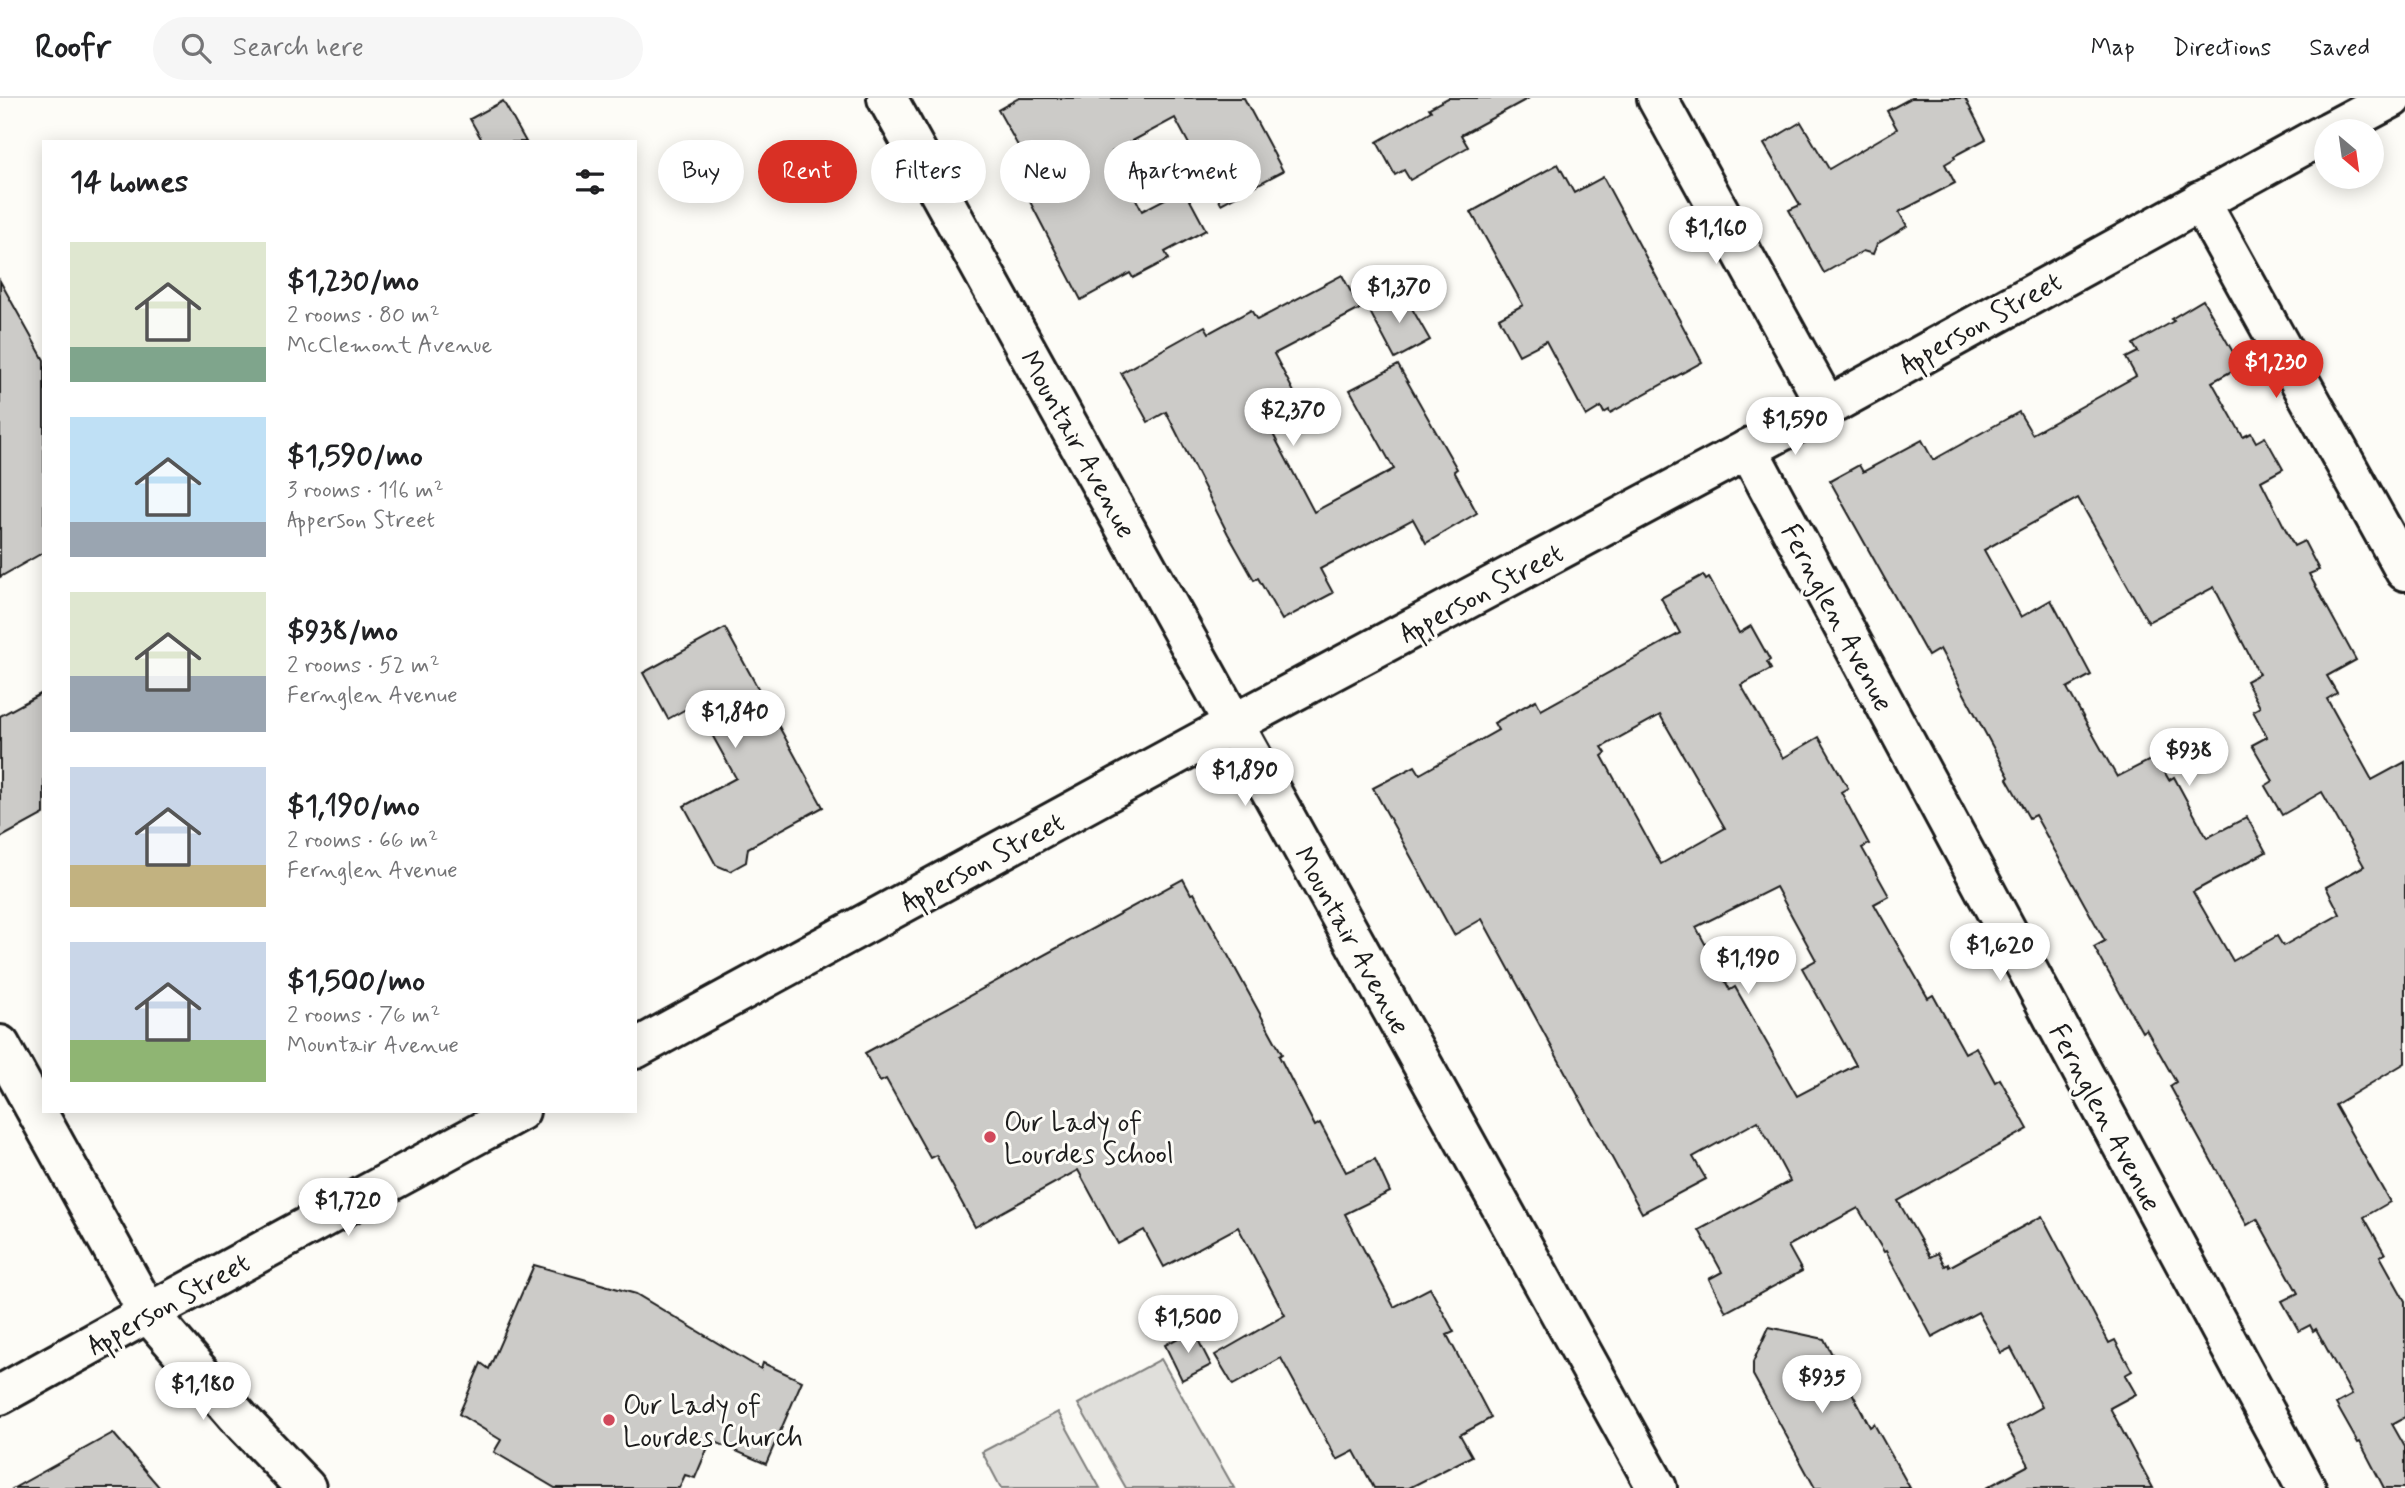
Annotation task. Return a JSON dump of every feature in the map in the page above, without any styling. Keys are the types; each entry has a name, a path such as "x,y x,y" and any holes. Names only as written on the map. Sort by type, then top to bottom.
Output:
{"street":[{"name":"Mountair Avenue","path":"887,98 1657,1488"},
{"path":"1657,98 1827,407"},
{"name":"Apperson Street","path":"2352,119 2392,98"},
{"name":"Apperson Street","path":"637,1048 1827,407 2314,140"},
{"path":"2200,201 2405,570"},
{"name":"Fernglen Avenue","path":"1748,449 2306,1488"},
{"path":"0,1045 148,1313 240,1419 306,1488"},
{"name":"Apperson Street","path":"0,1395 516,1113"}],"shaded area":[{"path":"1161,1359 1234,1488 1126,1488 1078,1404"},
{"path":"1058,1412 1100,1488 1001,1488 982,1452"}],"building":[{"path":"1019,98 1244,98 1283,171 1261,183 1261,140 1187,140 1175,118 1134,140 1104,140 1104,203 1138,203 1142,211 1157,203 1192,203 1206,230 1165,252 1169,259 1133,278 1130,273 1081,300 1031,203 1090,203 1090,140 1015,140 998,110"},
{"path":"1448,98 1529,98 1461,135 1468,147 1410,180 1404,170 1395,175 1377,142"},
{"path":"1911,98 1965,98 1986,139 1954,156 1955,158 1945,164 1955,183 1899,212 1907,226 1877,244 1873,254 1863,251 1824,273 1789,210 1800,205 1764,144 1801,122 1829,169 1897,129 1887,111"},
{"path":"503,101 525,140 482,140 470,119"},
{"path":"1558,164 1574,193 1603,177 1702,362 1610,413 1609,410 1604,413 1601,407 1586,416 1546,341 1519,355 1499,318 1523,305 1471,212"},
{"path":"1342,275 1360,309 1274,354 1295,394 1262,413 1314,512 1394,469 1350,390 1398,365 1457,469 1454,471 1477,513 1426,543 1413,519 1320,569 1333,593 1282,620 1258,578 1254,580 1228,534 1166,412 1148,422 1121,373 1205,326 1209,333 1251,310 1257,320"},
{"path":"0,281 42,356 42,553 0,577"},
{"path":"1402,291 1430,340 1395,359 1369,310"},
{"path":"2203,300 2241,366 2212,382 2243,437 2251,433 2256,442 2265,437 2283,469 2261,481 2294,546 2304,541 2319,570 2309,574 2356,660 2327,676 2337,693 2327,699 2372,780 2405,762 2405,1063 2335,1105 2390,1202 2364,1217 2385,1254 2380,1256 2405,1301 2405,1417 2392,1424 2405,1447 2405,1488 2384,1488 2360,1442 2358,1443 2336,1404 2352,1395 2316,1329 2313,1331 2310,1325 2299,1331 2282,1301 2298,1293 2257,1219 2247,1225 2170,1086 2176,1082 2146,1029 2142,1032 2094,947 2105,941 2035,815 2029,818 1940,649 1928,656 1830,481 1859,465 1863,472 1922,440 1933,460 2019,412 2032,434 2136,376 2126,358 2138,352 2133,344 2174,321 2171,319","holes":["2078,498 2148,622 2214,587 2259,674 2246,681 2260,707 2253,711 2267,737 2252,745 2273,781 2265,786 2282,815 2322,792 2364,866 2326,887 2340,914 2283,946 2277,936 2233,961 2193,892 2266,852 2247,817 2207,838 2174,777 2169,780 2156,757 2117,777 2067,688 2091,675 2051,600 2021,617 1984,550"]},
{"path":"1703,575 1706,580 1709,578 1739,633 1751,626 1770,660 1767,662 1771,669 1741,685 1783,758 1819,737 1848,788 1841,792 1869,844 1862,848 1889,896 1874,904 1928,998 1933,995 1965,1053 1976,1047 1995,1082 2000,1079 2028,1129 1898,1201 1930,1257 1938,1253 1945,1266 1948,1264 1949,1267 2042,1216 2109,1343 2115,1340 2132,1371 2125,1375 2136,1394 2110,1408 2153,1488 1986,1488 2029,1465 2007,1427 2042,1407 2011,1348 2001,1353 1978,1312 1932,1337 1886,1251 1884,1252 1858,1208 1788,1246 1802,1271 1726,1312 1709,1279 1722,1272 1699,1230 1790,1181 1758,1121 1693,1157 1706,1179 1642,1213 1482,919 1454,935 1373,788 1415,766 1420,774 1498,730 1494,723 1536,700 1541,710 1680,633 1661,598","holes":["1660,715 1725,828 1661,864 1602,756 1606,753 1602,747","1776,887 1816,960 1802,968 1856,1065 1797,1096 1735,987 1730,990 1696,927"]},
{"path":"725,628 823,807 748,848 746,862 730,871 716,865 684,806 736,778 695,704 668,719 643,673"},
{"path":"42,693 42,815 0,838 0,716"},
{"path":"1183,879 1191,894 1194,893 1282,1054 1279,1056 1315,1126 1320,1123 1346,1172 1375,1159 1390,1192 1345,1214 1394,1307 1430,1288 1454,1332 1447,1335 1491,1418 1460,1435 1472,1456 1409,1488 1374,1488 1354,1451 1337,1460 1281,1358 1233,1385 1215,1355 1285,1315 1238,1227 1164,1267 1144,1230 1118,1244 1078,1170 975,1227 936,1155 930,1158 886,1079 880,1082 865,1053"},
{"path":"534,1265 636,1294 761,1369 763,1363 802,1381 766,1464 711,1440 695,1478 685,1475 679,1488 555,1488 494,1452 501,1440 459,1414 481,1363 489,1369"},
{"path":"1769,1327 1824,1339 1870,1427 1874,1424 1910,1488 1815,1488 1753,1375 1753,1362"},
{"path":"1193,1330 1211,1365 1182,1380 1165,1345"},
{"path":"113,1433 160,1488 14,1488"}],"place":[{"name":"Our Lady of Lourdes School","path":"990,1137"},
{"name":"Our Lady of Lourdes Church","path":"609,1420"}]}
